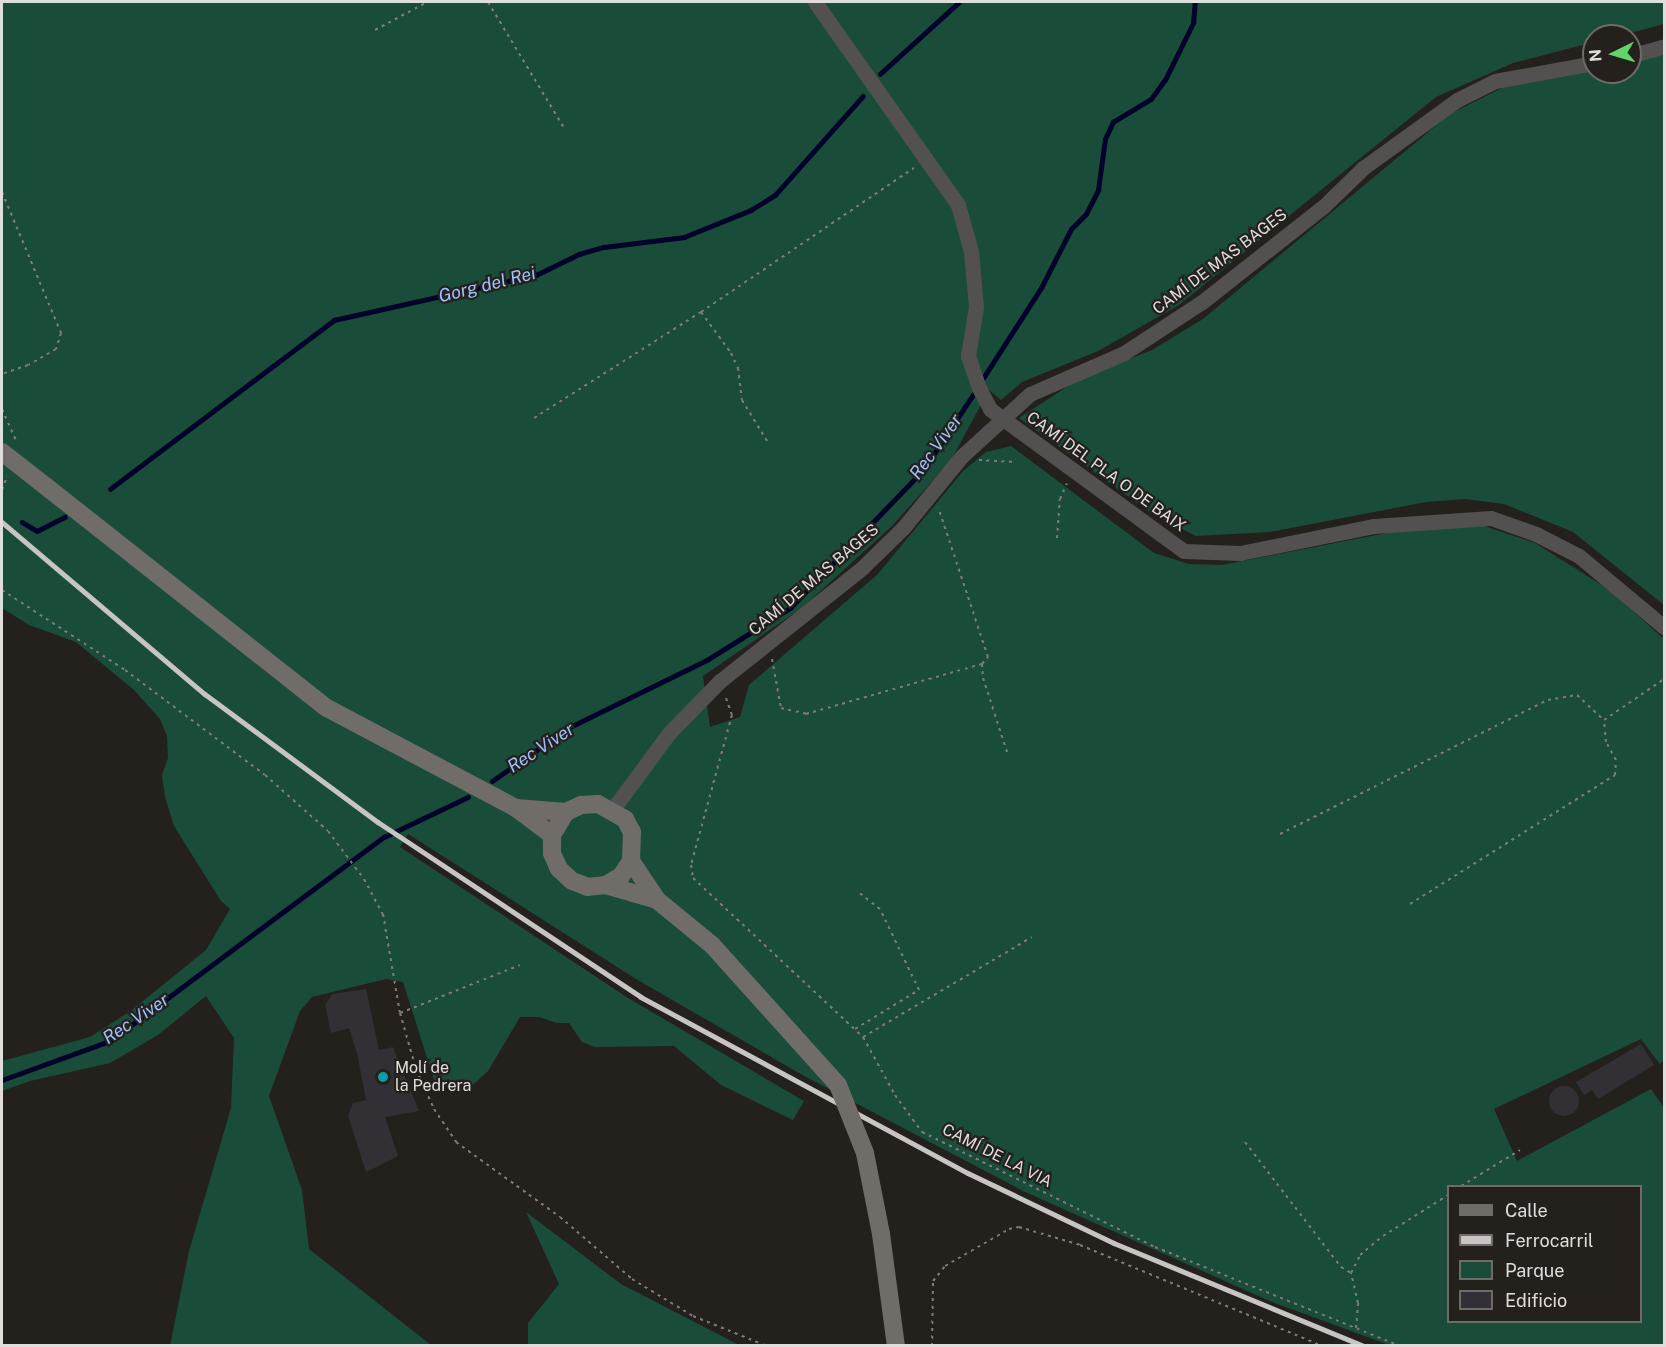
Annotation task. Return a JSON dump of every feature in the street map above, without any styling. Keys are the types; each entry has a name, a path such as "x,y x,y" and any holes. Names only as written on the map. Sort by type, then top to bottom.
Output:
{"street":[{"path":"815,2 958,205 972,251 976,307 968,356 996,413"},
{"path":"1642,53 1665,46"},
{"name":"CAMÍ DE MAS BAGES","path":"613,809 669,733 720,681 862,568 903,528 962,456 988,431 996,413 1030,394 1124,353 1202,302 1324,206 1363,168 1457,100 1495,81 1582,65"},
{"name":"CAMÍ DEL PLA O DE BAIX","path":"996,413 1184,551 1240,553 1374,526 1491,518 1536,534 1579,556 1665,627"},
{"path":"2,452 327,708 516,808 552,835"},
{"path":"606,885 621,876 631,861 632,832 613,809 598,804 581,805 567,812 552,835 552,853 559,869 572,881 588,887 606,885 657,900"},
{"path":"516,808 567,812"},
{"path":"631,861 657,900 712,945 838,1084 865,1154 881,1234 896,1346"}],"path":[{"path":"375,30 427,2"},
{"path":"488,2 564,128"},
{"path":"534,418 701,312 926,159"},
{"path":"2,192 60,333 56,349 28,365 2,374"},
{"path":"701,312 731,353 738,368 742,400 767,441"},
{"path":"988,431 986,447 976,459 984,463 1015,462"},
{"path":"1056,538 1060,499 1073,470"},
{"path":"774,655 771,661 781,708 806,714 982,664 988,657 937,503 930,511"},
{"path":"2,590 125,670 265,775 328,831 364,879 383,914 400,1013 416,1069 435,1109 456,1142 561,1217 632,1279 693,1316 766,1346"},
{"path":"982,664 983,678 1008,755"},
{"path":"1604,720 1665,679"},
{"name":"CAMÍ DE LA VIA","path":"720,681 732,715 691,865 693,878 863,1037 895,1095 922,1132 1091,1218 1400,1346"},
{"path":"1280,834 1548,700 1576,695 1604,720 1606,742 1616,760 1616,775 1410,904"},
{"path":"855,1029 919,990 880,909 858,892"},
{"path":"863,1037 1032,937"},
{"path":"400,1013 520,965"},
{"path":"1245,1142 1341,1267 1351,1273"},
{"path":"1463,1185 1521,1150"},
{"path":"1356,1328 1358,1303 1351,1273 1360,1255 1383,1236 1447,1196"},
{"path":"932,1346 933,1281 945,1266 1010,1228 1019,1227 1080,1245 1323,1346"}],"green space":[{"path":"2,2 1664,2 1664,24 1642,30 1642,24 1582,24 1582,45 1513,63 1436,97 1179,305 1098,351 1022,382 1001,400 989,390 951,460 892,526 803,607 703,676 710,727 740,717 749,685 878,574 963,471 986,452 1011,446 1154,553 1189,564 1222,565 1402,530 1481,525 1535,543 1608,589 1664,639 1664,1060 1660,1064 1641,1039 1494,1109 1517,1161 1651,1089 1664,1108 1664,1345 1389,1345 1272,1302 1023,1191 806,1077 636,979 408,834 400,847 628,998 804,1101 793,1120 721,1085 674,1046 595,1047 582,1042 569,1023 557,1023 539,1017 520,1017 488,1071 465,1092 435,1083 403,982 386,979 312,997 300,1011 269,1096 302,1190 309,1249 431,1345 170,1346 189,1251 231,1108 234,1038 206,996 158,1035 110,1063 30,1081 2,1091 2,1061 90,1037 132,1010 206,950 230,909 221,901 174,826 165,797 162,775 168,758 167,736 160,719 134,690 76,642 29,625 2,608"},
{"path":"1664,51 1664,605 1573,532 1504,504 1465,499 1426,502 1270,532 1196,536 1151,513 1019,418 1079,379 1152,350 1203,319 1450,114 1508,85 1582,72 1582,84 1642,84 1642,57"},
{"path":"526,1212 621,1284 739,1345 528,1345 528,1323 559,1284"}],"building":[{"name":"Molí de la Pedrera","path":"366,989 379,1050 393,1047 419,1111 385,1117 398,1156 366,1172 348,1116 353,1103 366,1100 357,1053 349,1028 331,1033 325,1005 332,994"},
{"path":"1641,1044 1654,1065 1598,1099 1592,1090 1584,1095 1576,1082"},
{"path":"1564,1086 1575,1090 1579,1101 1575,1112 1564,1116 1553,1112 1549,1101 1553,1090"}],"waterway":[{"name":"Gorg del Rei","path":"880,74 959,2"},
{"name":"Rec Viver","path":"980,383 1041,288 1071,229 1086,214 1098,190 1105,139 1113,122 1151,99 1165,80 1193,23 1195,2"},
{"name":"Gorg del Rei","path":"110,489 334,320 536,275 579,254 604,247 684,237 751,210 775,195 863,96"},
{"name":"Rec Viver","path":"492,781 570,727 707,660 790,608 924,469 976,390"},
{"name":"Gorg del Rei","path":"22,522 37,531 65,517"},
{"name":"Rec Viver","path":"2,1080 110,1041 384,837 468,797"}],"railway":[{"path":"2,522 205,694 378,822 641,997 968,1173 1114,1243 1364,1346"}],"place":[{"name":"Molí de la Pedrera","path":"383,1077"}]}
